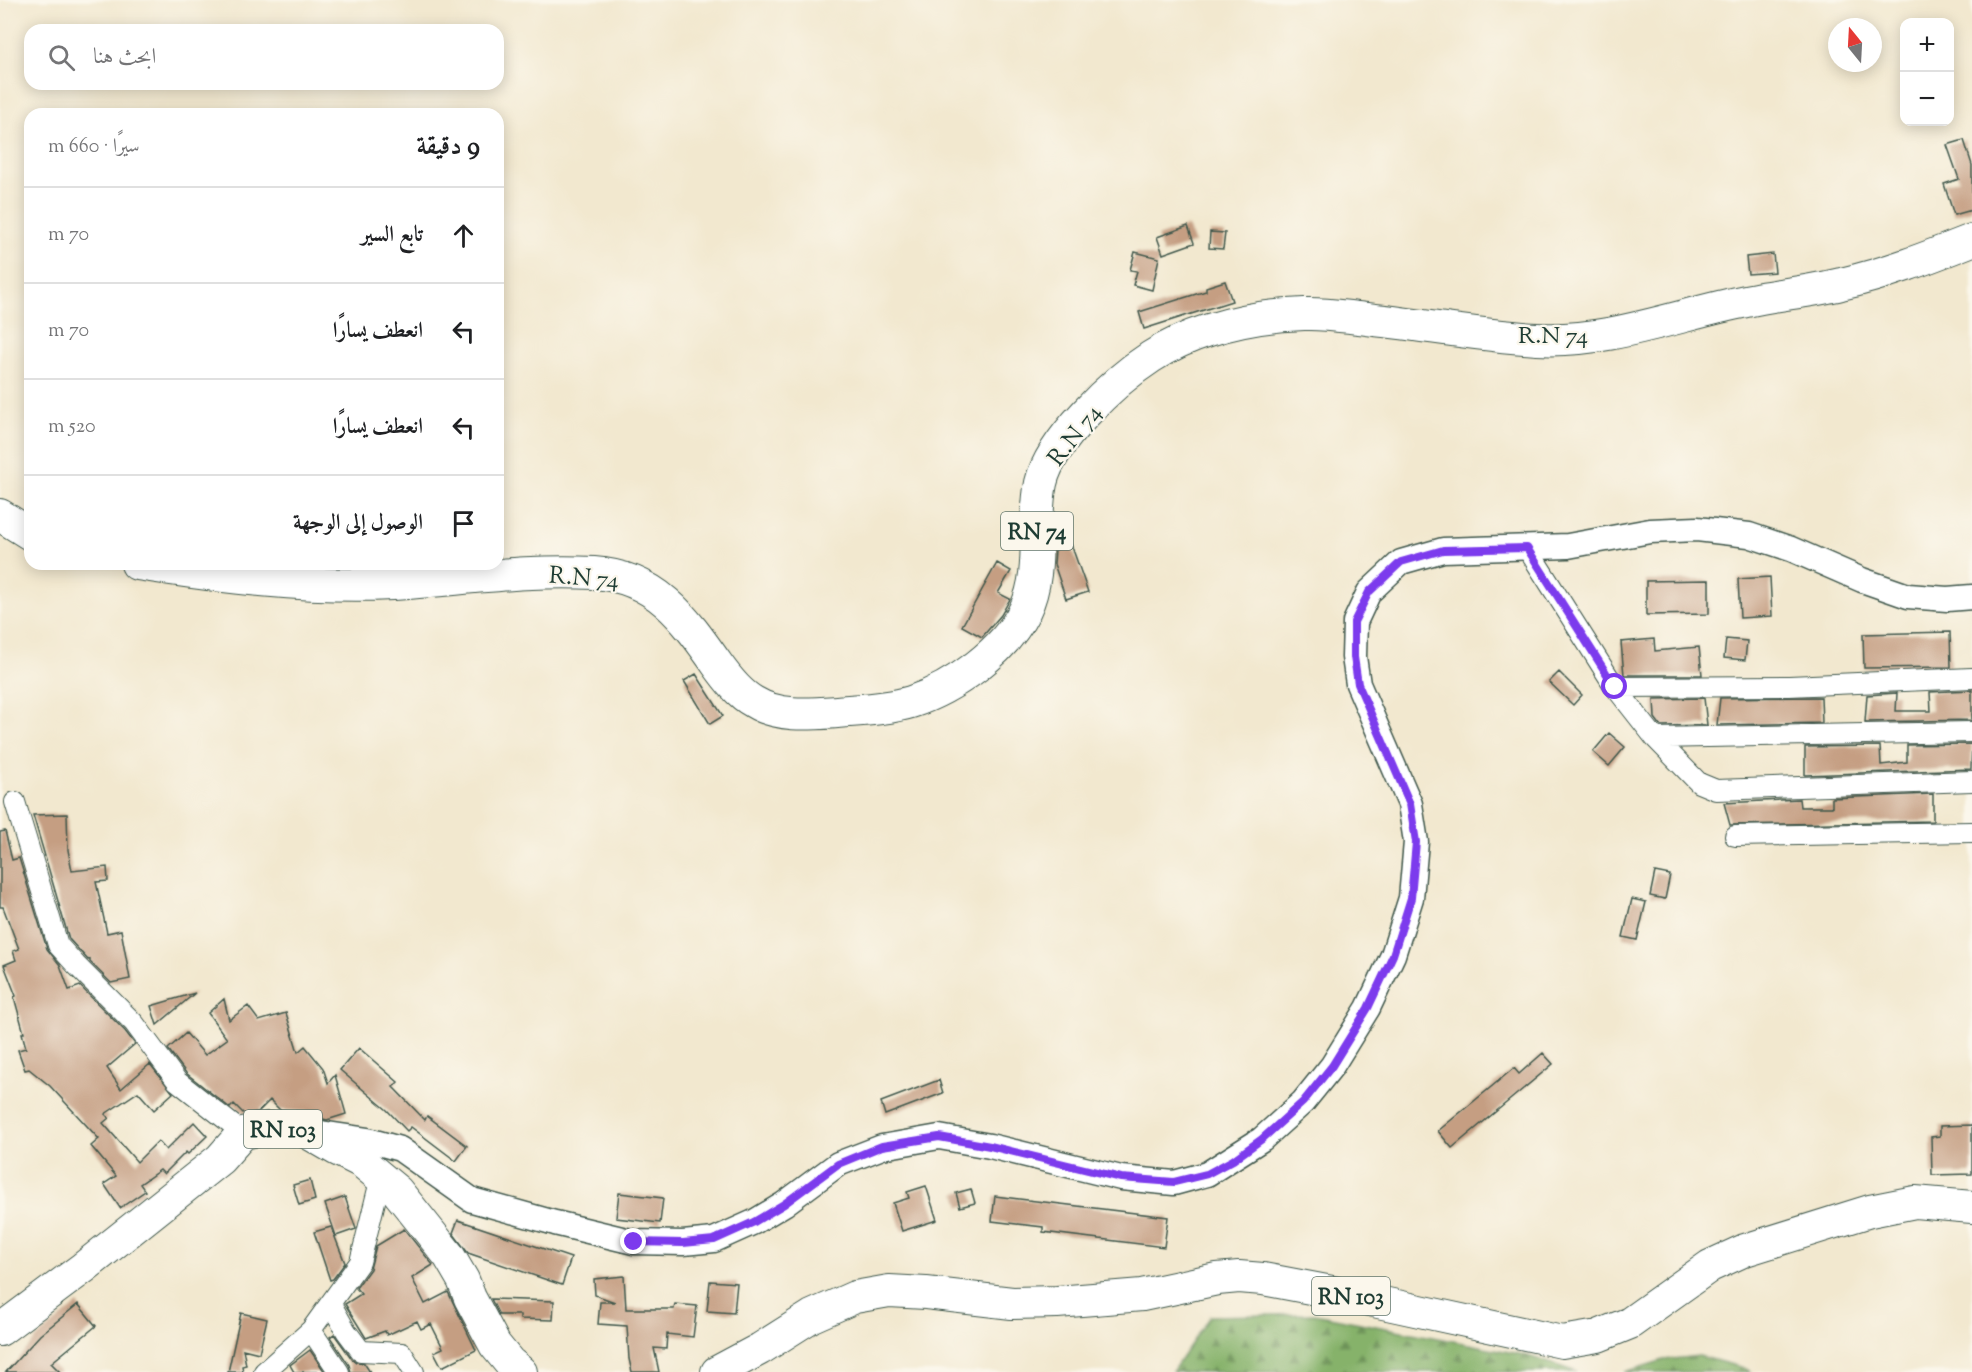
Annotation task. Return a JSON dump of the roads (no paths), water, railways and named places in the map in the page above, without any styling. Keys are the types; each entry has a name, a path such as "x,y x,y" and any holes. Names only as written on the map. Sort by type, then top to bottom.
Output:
{"main road":[{"name":"R.N 74","path":"175,570 297,584 387,584 522,574 597,573 629,580 662,597 685,618 730,681 752,702 777,711 808,714 860,710 909,702 946,687 977,665 1005,638 1025,609 1032,588 1042,479 1056,449 1121,379 1154,355 1204,331 1259,317 1310,313 1538,339 1581,338 1637,328 1746,301 1838,285 1901,268 1972,240"},
{"path":"0,515 24,530"},
{"name":"RN 103","path":"0,1330 83,1268 211,1166 243,1133 269,1128 305,1131 362,1161 397,1191 449,1256 495,1346 521,1372"},
{"name":"RN 103","path":"717,1372 760,1349 812,1316 855,1297 889,1291 1012,1303 1057,1302 1142,1295 1217,1278 1239,1277 1263,1279 1337,1293 1562,1342 1598,1336 1630,1323 1710,1266 1745,1250 1870,1211 1915,1202 1972,1207"}],"street":[{"path":"305,1131 368,1140 400,1149 472,1200 634,1242 683,1243 714,1240 774,1210 838,1164 882,1146 939,1137 990,1146 1121,1178 1174,1182 1207,1174 1233,1160 1262,1139 1303,1102 1332,1066 1368,1008 1393,955 1411,898 1416,842 1410,804 1358,684 1354,657 1354,622 1369,592 1401,562 1443,550 1568,546 1650,531 1697,529 1760,538 1862,580 1908,596 1947,599 1972,597"},
{"path":"1527,548 1615,687 1655,738 1699,783 1716,790 1972,781"},
{"path":"1615,687 1789,686 1972,678"},
{"path":"1655,738 1972,732"},
{"path":"15,802 58,945 134,1023 177,1081 243,1133"},
{"path":"1735,836 1972,832"},
{"path":"273,1369 311,1330 360,1262 381,1177"},
{"path":"331,1304 346,1331 362,1351 402,1353 414,1372"},
{"path":"311,1330 339,1372"}]}
